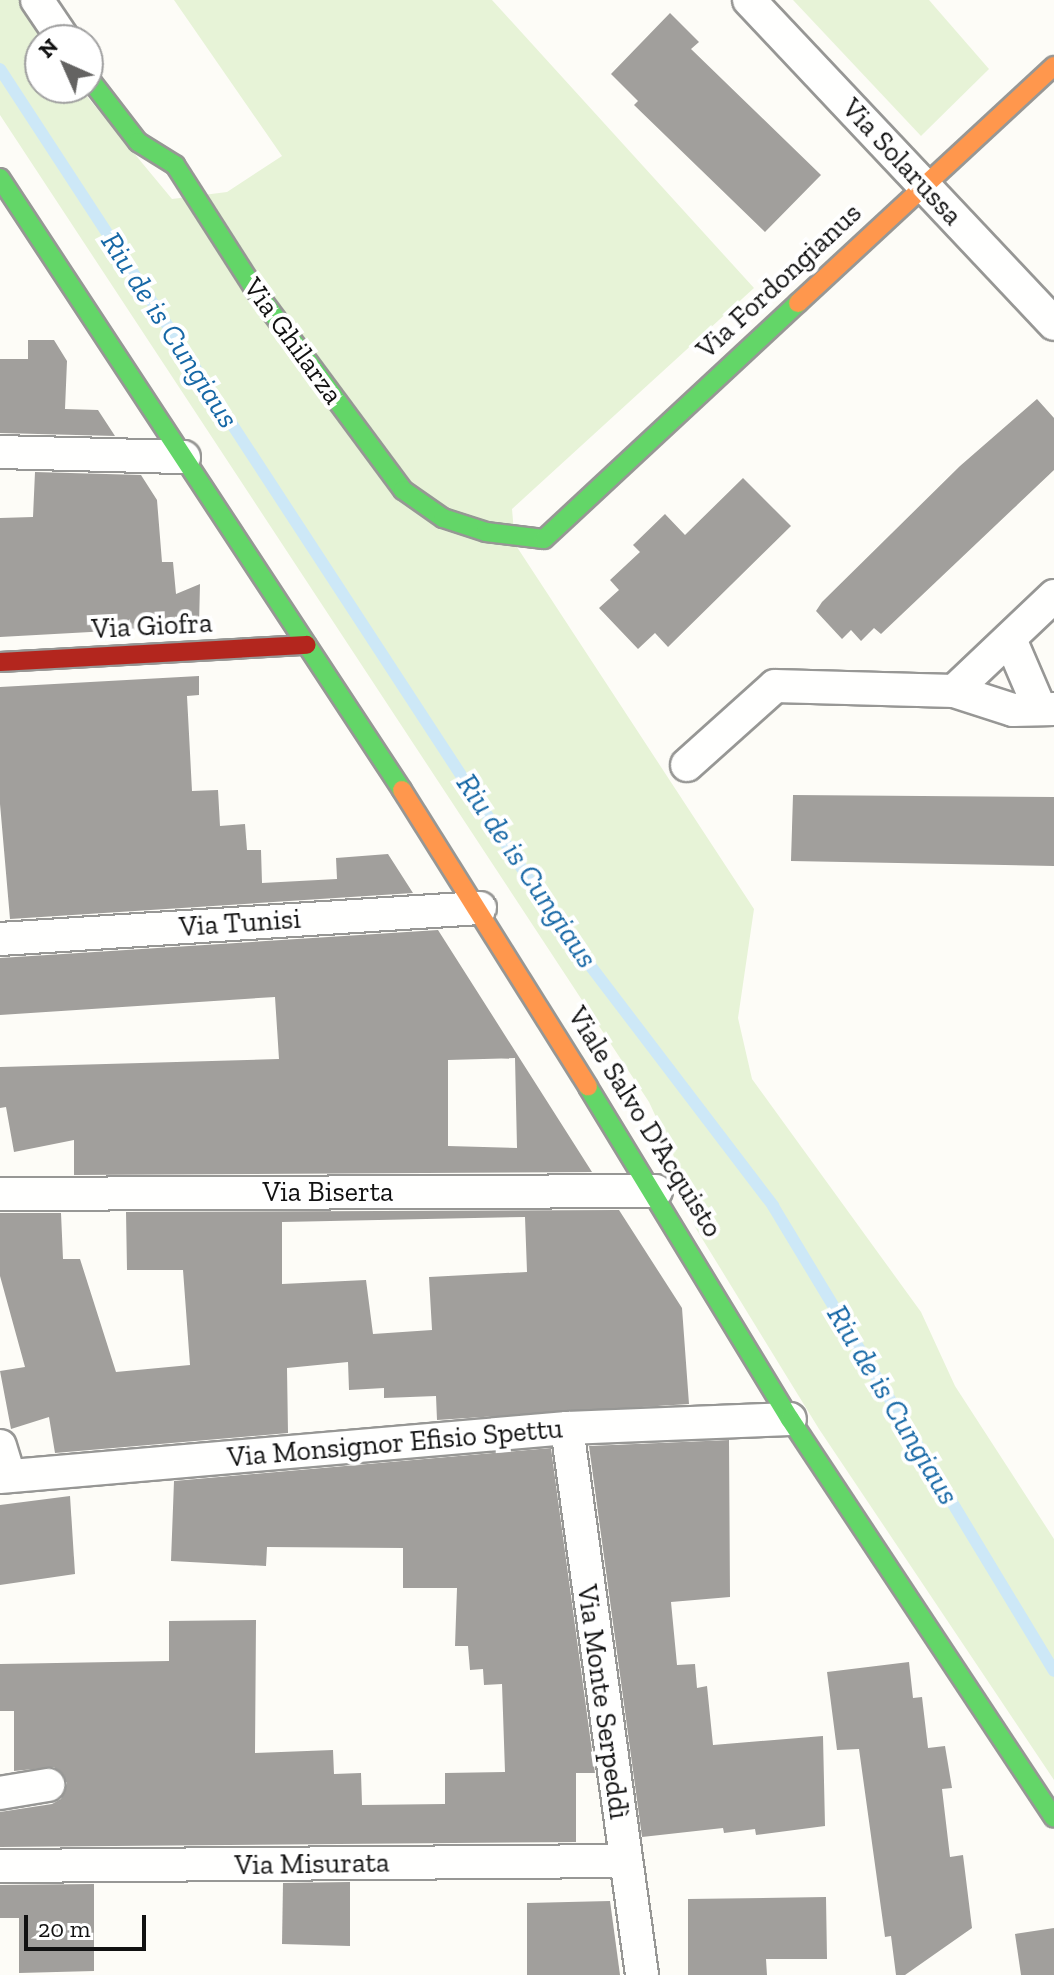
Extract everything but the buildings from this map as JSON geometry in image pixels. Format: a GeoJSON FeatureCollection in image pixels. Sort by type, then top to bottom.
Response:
{"type":"FeatureCollection","features":[{"type":"Feature","properties":{"kind":"street"},"geometry":{"type":"LineString","coordinates":[[37,0],[53,24]]}},
{"type":"Feature","properties":{"kind":"street","name":"Via Solarussa"},"geometry":{"type":"LineString","coordinates":[[749,0],[1054,324]]}},
{"type":"Feature","properties":{"kind":"street","name":"Via Fordongianus"},"geometry":{"type":"LineString","coordinates":[[544,539],[1054,66]]}},
{"type":"Feature","properties":{"kind":"street","name":"Via Ghilarza"},"geometry":{"type":"LineString","coordinates":[[104,98],[138,142],[175,165],[255,290],[403,490],[443,518],[486,532],[544,539]]}},
{"type":"Feature","properties":{"kind":"street","name":"Viale Salvo D'Acquisto"},"geometry":{"type":"LineString","coordinates":[[0,178],[480,908],[656,1191],[790,1419],[1054,1818]]}},
{"type":"Feature","properties":{"kind":"street"},"geometry":{"type":"LineString","coordinates":[[0,452],[184,457]]}},
{"type":"Feature","properties":{"kind":"street"},"geometry":{"type":"LineString","coordinates":[[954,691],[1054,596]]}},
{"type":"Feature","properties":{"kind":"street"},"geometry":{"type":"LineString","coordinates":[[687,765],[775,686],[954,691],[1013,710],[1047,709],[1010,639]]}},
{"type":"Feature","properties":{"kind":"street","name":"Via Giofra"},"geometry":{"type":"LineString","coordinates":[[0,662],[307,645]]}},
{"type":"Feature","properties":{"kind":"street","name":"Via Tunisi"},"geometry":{"type":"LineString","coordinates":[[0,939],[480,908]]}},
{"type":"Feature","properties":{"kind":"street","name":"Via Biserta"},"geometry":{"type":"LineString","coordinates":[[0,1194],[656,1191]]}},
{"type":"Feature","properties":{"kind":"street","name":"Via Monsignor Efisio Spettu"},"geometry":{"type":"LineString","coordinates":[[3,1466],[567,1428],[790,1419]]}},
{"type":"Feature","properties":{"kind":"street","name":"Via Monte Serpeddì"},"geometry":{"type":"LineString","coordinates":[[567,1428],[642,1975]]}},
{"type":"Feature","properties":{"kind":"street"},"geometry":{"type":"LineString","coordinates":[[0,1793],[48,1785]]}},
{"type":"Feature","properties":{"kind":"street","name":"Via Misurata"},"geometry":{"type":"LineString","coordinates":[[0,1866],[624,1861]]}},
{"type":"Feature","properties":{"kind":"green space"},"geometry":{"type":"Polygon","coordinates":[[[0,0],[21,0],[37,24],[24,24],[24,104],[93,104],[172,199],[227,192],[282,156],[174,0],[492,0],[754,288],[512,509],[515,544],[754,909],[738,1018],[752,1079],[921,1312],[955,1386],[1054,1539],[1054,1780],[819,1429],[695,1227],[673,1154],[649,1102],[0,115],[0,0]]]}},
{"type":"Feature","properties":{"kind":"green space"},"geometry":{"type":"Polygon","coordinates":[[[793,0],[929,0],[989,69],[921,136],[793,0]]]}},
{"type":"Feature","properties":{"kind":"waterway","name":"Riu de is Cungiaus"},"geometry":{"type":"LineString","coordinates":[[0,69],[557,922],[773,1206],[1054,1671]]}},
{"type":"Feature","properties":{"kind":"traffic: fast"},"geometry":{"type":"LineString","coordinates":[[104,98],[138,142],[175,165],[255,290],[403,490],[443,518],[486,532],[544,539],[798,303]]}},
{"type":"Feature","properties":{"kind":"traffic: fast"},"geometry":{"type":"LineString","coordinates":[[0,178],[402,790]]}},
{"type":"Feature","properties":{"kind":"traffic: fast"},"geometry":{"type":"LineString","coordinates":[[588,1087],[790,1419],[1054,1818]]}},
{"type":"Feature","properties":{"kind":"traffic: slow"},"geometry":{"type":"LineString","coordinates":[[798,303],[1054,66]]}},
{"type":"Feature","properties":{"kind":"traffic: slow"},"geometry":{"type":"LineString","coordinates":[[402,790],[588,1087]]}},
{"type":"Feature","properties":{"kind":"traffic: jam"},"geometry":{"type":"LineString","coordinates":[[0,662],[307,645]]}}]}
